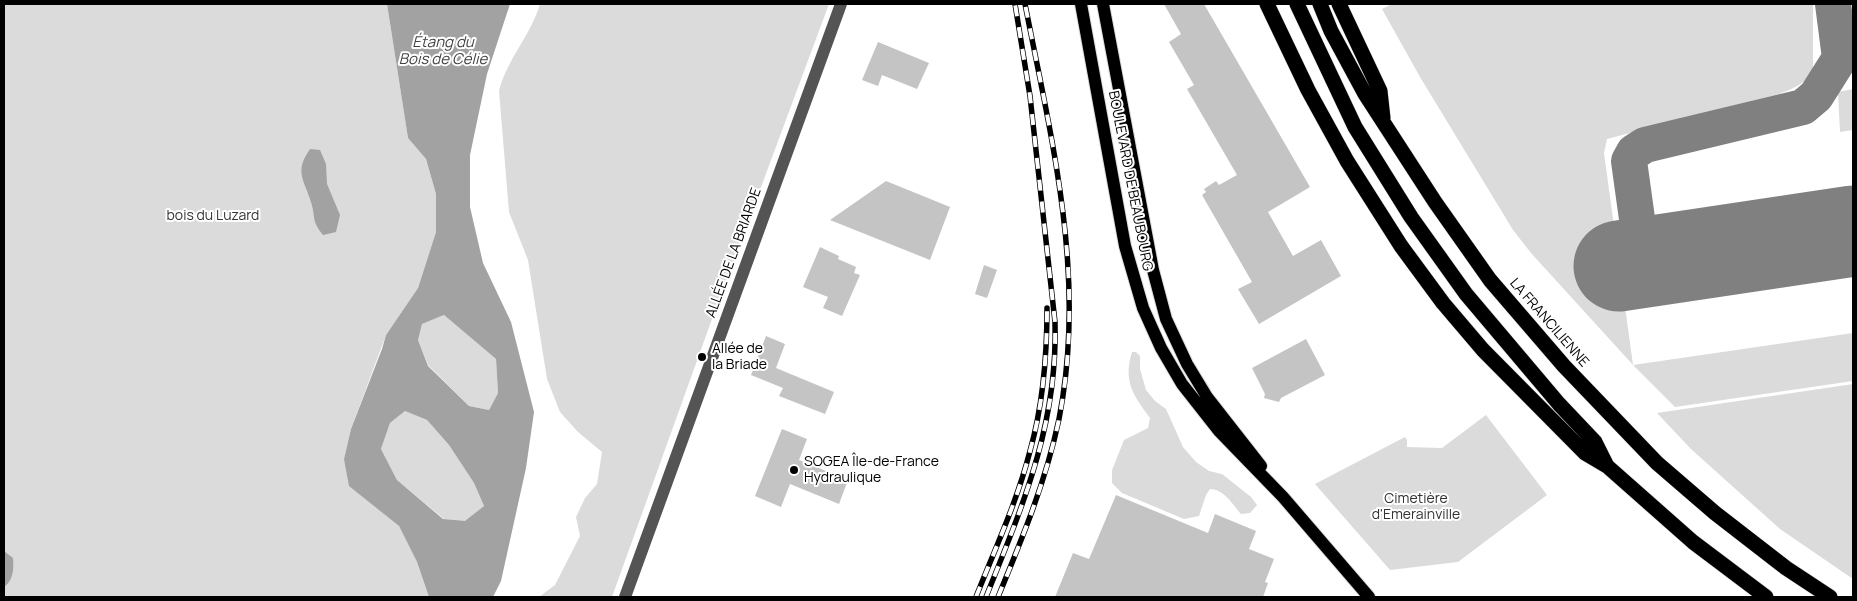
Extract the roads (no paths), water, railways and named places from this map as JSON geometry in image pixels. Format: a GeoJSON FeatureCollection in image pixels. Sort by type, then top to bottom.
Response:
{"type":"FeatureCollection","features":[{"type":"Feature","properties":{"kind":"highway"},"geometry":{"type":"LineString","coordinates":[[1268,4],[1291,56],[1347,161],[1401,246],[1443,303],[1483,350],[1585,453],[1607,466],[1693,542],[1766,597]]}},
{"type":"Feature","properties":{"kind":"highway"},"geometry":{"type":"LineString","coordinates":[[1297,4],[1355,127],[1411,217],[1466,294],[1502,339],[1595,442],[1607,466]]}},
{"type":"Feature","properties":{"kind":"highway","name":"LA FRANCILIENNE"},"geometry":{"type":"LineString","coordinates":[[1320,4],[1331,30],[1364,94],[1435,202],[1490,280],[1564,366],[1657,463],[1786,568],[1830,597]]}},
{"type":"Feature","properties":{"kind":"highway"},"geometry":{"type":"LineString","coordinates":[[1339,4],[1380,91],[1384,122]]}},
{"type":"Feature","properties":{"kind":"main road","name":"BOULEVARD DE BEAUBOURG"},"geometry":{"type":"LineString","coordinates":[[1081,4],[1125,246],[1143,308],[1168,360],[1182,384],[1228,442],[1283,497],[1369,597]]}},
{"type":"Feature","properties":{"kind":"main road","name":"BOULEVARD DE BEAUBOURG"},"geometry":{"type":"LineString","coordinates":[[1104,4],[1153,270],[1166,319],[1187,364],[1207,397],[1258,460],[1283,497]]}},
{"type":"Feature","properties":{"kind":"street","name":"ALLÉE DE LA BRIARDE"},"geometry":{"type":"LineString","coordinates":[[625,597],[841,4]]}},
{"type":"Feature","properties":{"kind":"water","name":"Étang du Bois de Célie"},"geometry":{"type":"Polygon","coordinates":[[[387,4],[510,4],[487,74],[470,155],[470,207],[483,263],[511,322],[534,412],[526,468],[501,581],[493,597],[429,597],[417,562],[399,526],[349,486],[344,459],[351,429],[386,335],[418,288],[436,232],[436,194],[426,159],[408,138],[387,4]],[[444,315],[422,324],[418,340],[428,366],[469,406],[489,410],[498,393],[496,359],[444,315]],[[405,411],[390,423],[381,449],[397,480],[443,519],[465,521],[484,506],[474,483],[449,445],[427,420],[405,411]]]}},
{"type":"Feature","properties":{"kind":"water"},"geometry":{"type":"Polygon","coordinates":[[[310,149],[320,150],[326,164],[327,184],[340,215],[336,232],[323,235],[315,222],[301,170],[310,149]]]}},
{"type":"Feature","properties":{"kind":"water"},"geometry":{"type":"Polygon","coordinates":[[[4,551],[13,558],[13,566],[11,578],[4,587],[4,551]]]}},
{"type":"Feature","properties":{"kind":"railway"},"geometry":{"type":"LineString","coordinates":[[986,597],[1013,530],[1036,463],[1051,395],[1054,359],[1055,322],[1030,96],[1015,4]]}},
{"type":"Feature","properties":{"kind":"railway"},"geometry":{"type":"LineString","coordinates":[[998,597],[1033,509],[1054,442],[1067,366],[1068,262],[1063,210],[1046,107],[1025,4]]}},
{"type":"Feature","properties":{"kind":"railway"},"geometry":{"type":"LineString","coordinates":[[976,597],[1012,507],[1025,470],[1034,434],[1043,380],[1047,308]]}},
{"type":"Feature","properties":{"kind":"place","name":"Allée de la Briade"},"geometry":{"type":"Point","coordinates":[702,357]}},
{"type":"Feature","properties":{"kind":"place","name":"SOGEA Île-de-France Hydraulique"},"geometry":{"type":"Point","coordinates":[794,470]}},
{"type":"Feature","properties":{"kind":"park label","name":"bois du Luzard"},"geometry":{"type":"Point","coordinates":[213,216]}},
{"type":"Feature","properties":{"kind":"park label","name":"Cimetière d'Emerainville"},"geometry":{"type":"Point","coordinates":[1416,508]}}]}
